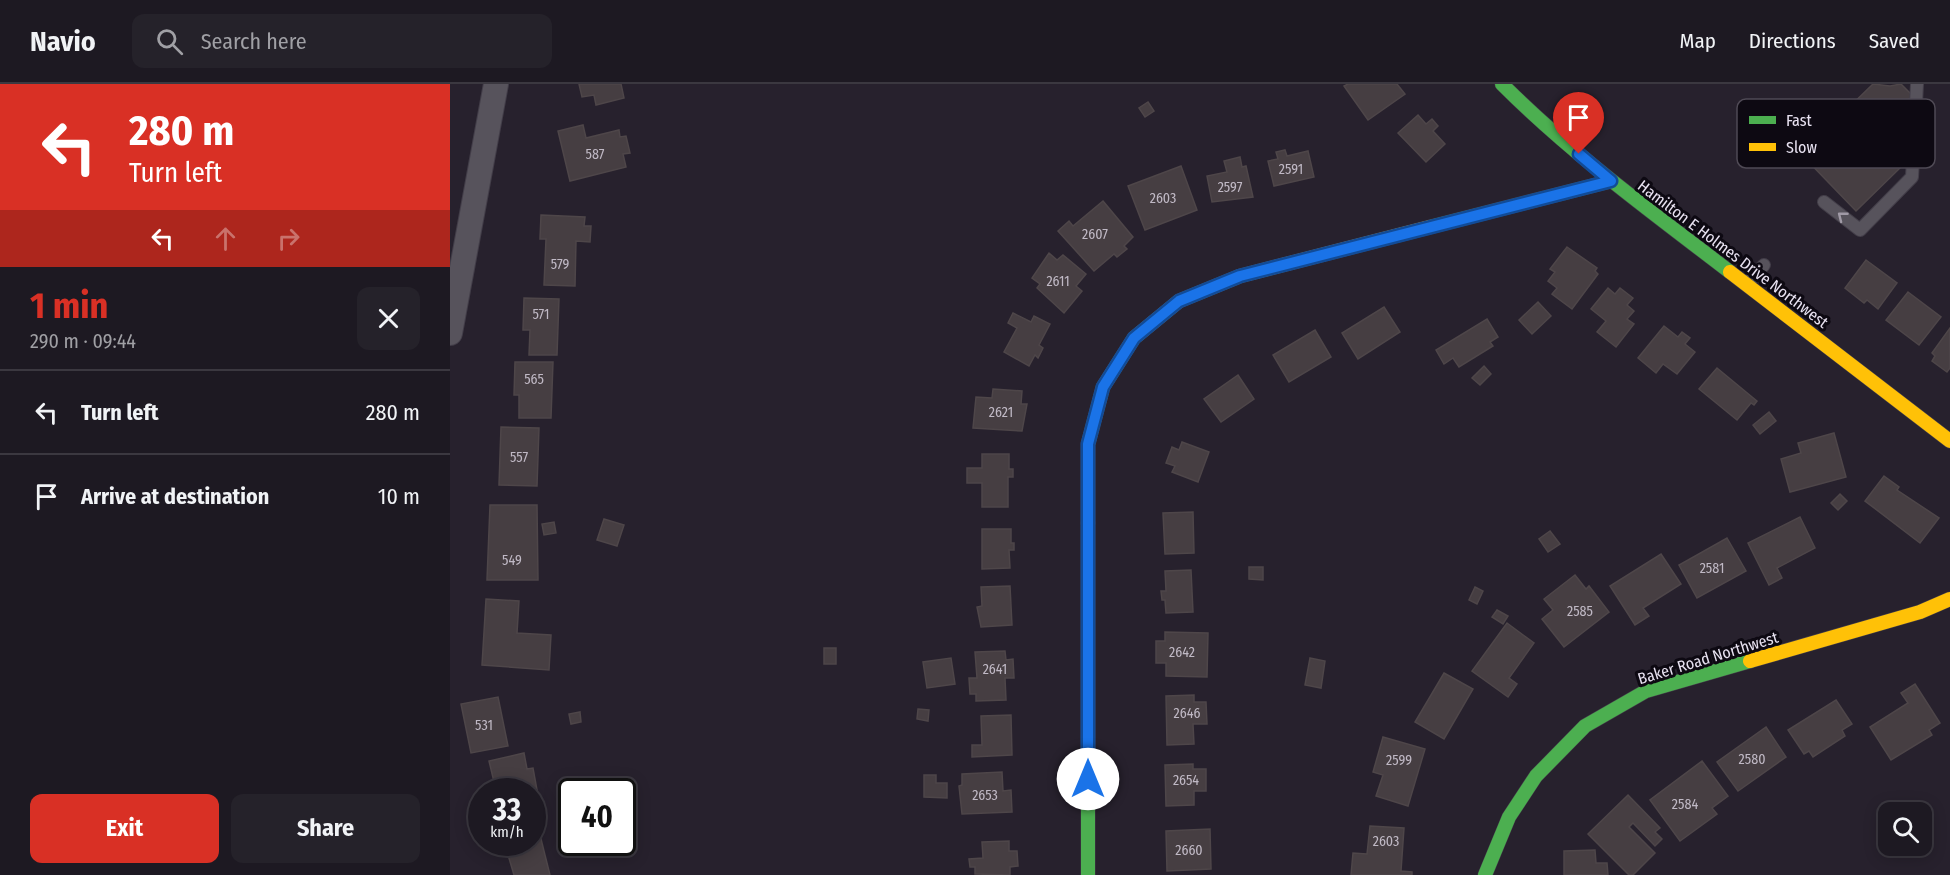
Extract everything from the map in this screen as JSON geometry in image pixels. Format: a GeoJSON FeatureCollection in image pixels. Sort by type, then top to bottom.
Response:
{"type":"FeatureCollection","features":[{"type":"Feature","properties":{"kind":"street"},"geometry":{"type":"LineString","coordinates":[[450,333],[496,84]]}},
{"type":"Feature","properties":{"kind":"street","name":"Hamilton E Holmes Drive Northwest"},"geometry":{"type":"LineString","coordinates":[[1502,84],[1532,114],[1611,181],[1745,285],[1794,316],[1950,441]]}},
{"type":"Feature","properties":{"kind":"street"},"geometry":{"type":"LineString","coordinates":[[1088,875],[1088,444],[1103,387],[1134,338],[1179,301],[1240,276],[1611,181]]}},
{"type":"Feature","properties":{"kind":"street","name":"Baker Road Northwest"},"geometry":{"type":"LineString","coordinates":[[1485,875],[1509,817],[1536,776],[1585,726],[1646,691],[1920,612],[1950,599]]}},
{"type":"Feature","properties":{"kind":"lane"},"geometry":{"type":"LineString","coordinates":[[1916,99],[1917,84]]}},
{"type":"Feature","properties":{"kind":"lane"},"geometry":{"type":"LineString","coordinates":[[1824,202],[1860,230],[1912,177],[1912,168]]}},
{"type":"Feature","properties":{"kind":"lane"},"geometry":{"type":"LineString","coordinates":[[1745,285],[1764,265]]}},
{"type":"Feature","properties":{"kind":"building"},"geometry":{"type":"Polygon","coordinates":[[[579,84],[621,84],[624,98],[596,105],[594,95],[582,97],[579,84]]]}},
{"type":"Feature","properties":{"kind":"building"},"geometry":{"type":"Polygon","coordinates":[[[1348,84],[1397,84],[1405,94],[1368,120],[1344,86],[1348,84]]]}},
{"type":"Feature","properties":{"kind":"building"},"geometry":{"type":"Polygon","coordinates":[[[1873,84],[1890,86],[1901,84],[1912,95],[1909,99],[1858,99],[1873,84]]]}},
{"type":"Feature","properties":{"kind":"building"},"geometry":{"type":"Polygon","coordinates":[[[1148,102],[1154,111],[1145,117],[1139,108],[1148,102]]]}},
{"type":"Feature","properties":{"kind":"building"},"geometry":{"type":"Polygon","coordinates":[[[1418,115],[1426,124],[1432,119],[1438,126],[1433,131],[1445,144],[1426,162],[1398,133],[1418,115]]]}},
{"type":"Feature","properties":{"kind":"building"},"geometry":{"type":"Polygon","coordinates":[[[583,125],[586,138],[619,130],[620,137],[626,136],[630,153],[623,154],[626,167],[570,181],[558,131],[583,125]]]}},
{"type":"Feature","properties":{"kind":"building"},"geometry":{"type":"Polygon","coordinates":[[[1285,150],[1287,156],[1308,151],[1314,177],[1274,186],[1268,161],[1278,159],[1276,152],[1285,150]]]}},
{"type":"Feature","properties":{"kind":"building"},"geometry":{"type":"Polygon","coordinates":[[[1240,157],[1242,167],[1246,166],[1253,197],[1212,202],[1207,176],[1227,172],[1224,161],[1240,157]]]}},
{"type":"Feature","properties":{"kind":"building"},"geometry":{"type":"Polygon","coordinates":[[[1181,166],[1197,210],[1145,230],[1128,186],[1181,166]]]}},
{"type":"Feature","properties":{"kind":"building"},"geometry":{"type":"Polygon","coordinates":[[[1815,168],[1900,168],[1856,211],[1815,168]]]}},
{"type":"Feature","properties":{"kind":"building"},"geometry":{"type":"Polygon","coordinates":[[[1103,201],[1133,237],[1124,246],[1127,249],[1117,257],[1114,254],[1094,271],[1058,231],[1069,221],[1073,226],[1103,201]]]}},
{"type":"Feature","properties":{"kind":"building"},"geometry":{"type":"Polygon","coordinates":[[[541,215],[585,217],[584,226],[591,226],[590,242],[576,241],[575,286],[544,285],[546,239],[540,239],[541,215]]]}},
{"type":"Feature","properties":{"kind":"building"},"geometry":{"type":"Polygon","coordinates":[[[1567,247],[1597,268],[1595,271],[1598,274],[1572,309],[1552,294],[1557,288],[1548,281],[1555,272],[1550,269],[1567,247]]]}},
{"type":"Feature","properties":{"kind":"building"},"geometry":{"type":"Polygon","coordinates":[[[1049,253],[1057,260],[1063,255],[1086,274],[1076,286],[1082,291],[1064,313],[1037,288],[1040,284],[1032,278],[1049,253]]]}},
{"type":"Feature","properties":{"kind":"building"},"geometry":{"type":"Polygon","coordinates":[[[1866,260],[1897,283],[1878,309],[1867,300],[1864,303],[1845,288],[1866,260]]]}},
{"type":"Feature","properties":{"kind":"building"},"geometry":{"type":"Polygon","coordinates":[[[1608,288],[1615,294],[1620,288],[1633,298],[1627,305],[1634,311],[1627,319],[1634,324],[1616,347],[1597,332],[1606,321],[1591,309],[1608,288]]]}},
{"type":"Feature","properties":{"kind":"building"},"geometry":{"type":"Polygon","coordinates":[[[1908,292],[1941,317],[1919,345],[1886,320],[1908,292]]]}},
{"type":"Feature","properties":{"kind":"building"},"geometry":{"type":"Polygon","coordinates":[[[524,298],[559,299],[557,355],[529,355],[530,330],[523,330],[524,298]]]}},
{"type":"Feature","properties":{"kind":"building"},"geometry":{"type":"Polygon","coordinates":[[[1538,302],[1551,316],[1532,334],[1519,320],[1538,302]]]}},
{"type":"Feature","properties":{"kind":"building"},"geometry":{"type":"Polygon","coordinates":[[[1384,307],[1400,332],[1358,359],[1342,333],[1384,307]]]}},
{"type":"Feature","properties":{"kind":"building"},"geometry":{"type":"Polygon","coordinates":[[[1013,313],[1031,322],[1034,316],[1050,324],[1039,345],[1043,348],[1038,358],[1035,355],[1029,366],[1004,352],[1017,328],[1008,323],[1013,313]]]}},
{"type":"Feature","properties":{"kind":"building"},"geometry":{"type":"Polygon","coordinates":[[[1487,319],[1498,337],[1490,342],[1493,346],[1459,367],[1453,358],[1444,364],[1436,350],[1487,319]]]}},
{"type":"Feature","properties":{"kind":"building"},"geometry":{"type":"Polygon","coordinates":[[[1664,326],[1678,337],[1682,332],[1690,338],[1685,344],[1695,352],[1677,374],[1663,364],[1656,373],[1638,358],[1664,326]]]}},
{"type":"Feature","properties":{"kind":"building"},"geometry":{"type":"Polygon","coordinates":[[[1950,328],[1950,368],[1947,372],[1932,361],[1935,356],[1932,353],[1950,328]]]}},
{"type":"Feature","properties":{"kind":"building"},"geometry":{"type":"Polygon","coordinates":[[[1315,330],[1331,357],[1289,382],[1273,355],[1315,330]]]}},
{"type":"Feature","properties":{"kind":"building"},"geometry":{"type":"Polygon","coordinates":[[[515,362],[553,362],[551,418],[519,418],[519,395],[514,395],[515,362]]]}},
{"type":"Feature","properties":{"kind":"building"},"geometry":{"type":"Polygon","coordinates":[[[1484,366],[1491,374],[1480,385],[1472,378],[1484,366]]]}},
{"type":"Feature","properties":{"kind":"building"},"geometry":{"type":"Polygon","coordinates":[[[1717,368],[1757,401],[1754,405],[1751,403],[1737,420],[1699,389],[1717,368]]]}},
{"type":"Feature","properties":{"kind":"building"},"geometry":{"type":"Polygon","coordinates":[[[1238,375],[1254,399],[1221,422],[1204,399],[1238,375]]]}},
{"type":"Feature","properties":{"kind":"building"},"geometry":{"type":"Polygon","coordinates":[[[993,389],[1022,391],[1021,404],[1027,404],[1022,431],[973,428],[976,397],[992,398],[993,389]]]}},
{"type":"Feature","properties":{"kind":"building"},"geometry":{"type":"Polygon","coordinates":[[[1769,412],[1776,421],[1760,434],[1753,425],[1769,412]]]}},
{"type":"Feature","properties":{"kind":"building"},"geometry":{"type":"Polygon","coordinates":[[[501,427],[539,428],[537,486],[499,485],[501,427]]]}},
{"type":"Feature","properties":{"kind":"building"},"geometry":{"type":"Polygon","coordinates":[[[1834,433],[1846,477],[1790,492],[1781,459],[1801,453],[1798,443],[1834,433]]]}},
{"type":"Feature","properties":{"kind":"building"},"geometry":{"type":"Polygon","coordinates":[[[1182,442],[1209,452],[1198,482],[1172,472],[1175,466],[1166,463],[1172,447],[1179,450],[1182,442]]]}},
{"type":"Feature","properties":{"kind":"building"},"geometry":{"type":"Polygon","coordinates":[[[982,454],[1009,454],[1009,469],[1013,469],[1013,477],[1008,477],[1008,507],[982,507],[982,483],[967,483],[967,468],[982,468],[982,454]]]}},
{"type":"Feature","properties":{"kind":"building"},"geometry":{"type":"Polygon","coordinates":[[[1884,476],[1899,487],[1897,490],[1939,518],[1920,543],[1865,501],[1884,476]]]}},
{"type":"Feature","properties":{"kind":"building"},"geometry":{"type":"Polygon","coordinates":[[[1840,494],[1847,501],[1838,510],[1831,503],[1840,494]]]}},
{"type":"Feature","properties":{"kind":"building"},"geometry":{"type":"Polygon","coordinates":[[[490,505],[537,505],[538,580],[487,580],[490,505]]]}},
{"type":"Feature","properties":{"kind":"building"},"geometry":{"type":"Polygon","coordinates":[[[1193,512],[1194,553],[1165,554],[1163,513],[1193,512]]]}},
{"type":"Feature","properties":{"kind":"building"},"geometry":{"type":"Polygon","coordinates":[[[1800,517],[1815,548],[1777,568],[1782,578],[1769,585],[1748,543],[1800,517]]]}},
{"type":"Feature","properties":{"kind":"building"},"geometry":{"type":"Polygon","coordinates":[[[604,519],[624,525],[617,546],[597,540],[604,519]]]}},
{"type":"Feature","properties":{"kind":"building"},"geometry":{"type":"Polygon","coordinates":[[[554,522],[556,533],[544,535],[542,524],[554,522]]]}},
{"type":"Feature","properties":{"kind":"building"},"geometry":{"type":"Polygon","coordinates":[[[982,529],[1011,529],[1011,543],[1014,543],[1014,550],[1009,550],[1010,568],[982,569],[982,529]]]}},
{"type":"Feature","properties":{"kind":"building"},"geometry":{"type":"Polygon","coordinates":[[[1550,531],[1560,544],[1548,552],[1539,539],[1550,531]]]}},
{"type":"Feature","properties":{"kind":"building"},"geometry":{"type":"Polygon","coordinates":[[[1727,538],[1746,571],[1697,598],[1679,565],[1727,538]]]}},
{"type":"Feature","properties":{"kind":"building"},"geometry":{"type":"Polygon","coordinates":[[[1661,554],[1681,584],[1643,608],[1649,616],[1635,625],[1610,586],[1661,554]]]}},
{"type":"Feature","properties":{"kind":"building"},"geometry":{"type":"Polygon","coordinates":[[[1249,567],[1263,567],[1263,580],[1249,579],[1249,567]]]}},
{"type":"Feature","properties":{"kind":"building"},"geometry":{"type":"Polygon","coordinates":[[[1191,570],[1193,612],[1166,613],[1165,600],[1162,600],[1161,591],[1166,591],[1165,571],[1191,570]]]}},
{"type":"Feature","properties":{"kind":"building"},"geometry":{"type":"Polygon","coordinates":[[[1575,575],[1586,589],[1589,586],[1609,612],[1564,647],[1542,619],[1553,610],[1544,599],[1575,575]]]}},
{"type":"Feature","properties":{"kind":"building"},"geometry":{"type":"Polygon","coordinates":[[[1010,586],[1012,625],[981,627],[977,607],[982,606],[981,587],[1010,586]]]}},
{"type":"Feature","properties":{"kind":"building"},"geometry":{"type":"Polygon","coordinates":[[[1475,587],[1483,591],[1477,604],[1469,600],[1475,587]]]}},
{"type":"Feature","properties":{"kind":"building"},"geometry":{"type":"Polygon","coordinates":[[[486,599],[519,601],[517,633],[551,635],[549,670],[482,665],[486,599]]]}},
{"type":"Feature","properties":{"kind":"building"},"geometry":{"type":"Polygon","coordinates":[[[1497,610],[1508,616],[1503,624],[1492,617],[1497,610]]]}},
{"type":"Feature","properties":{"kind":"building"},"geometry":{"type":"Polygon","coordinates":[[[1507,623],[1534,643],[1509,678],[1517,684],[1508,697],[1472,671],[1507,623]]]}},
{"type":"Feature","properties":{"kind":"building"},"geometry":{"type":"Polygon","coordinates":[[[1165,632],[1208,633],[1207,677],[1166,676],[1166,663],[1156,663],[1156,641],[1165,641],[1165,632]]]}},
{"type":"Feature","properties":{"kind":"building"},"geometry":{"type":"Polygon","coordinates":[[[824,648],[836,648],[836,664],[824,664],[824,648]]]}},
{"type":"Feature","properties":{"kind":"building"},"geometry":{"type":"Polygon","coordinates":[[[1005,651],[1006,660],[1013,659],[1014,678],[1005,678],[1006,700],[976,701],[976,694],[970,694],[969,678],[977,678],[975,652],[1005,651]]]}},
{"type":"Feature","properties":{"kind":"building"},"geometry":{"type":"Polygon","coordinates":[[[951,658],[955,684],[927,688],[923,662],[951,658]]]}},
{"type":"Feature","properties":{"kind":"building"},"geometry":{"type":"Polygon","coordinates":[[[1310,658],[1325,661],[1321,688],[1305,685],[1310,658]]]}},
{"type":"Feature","properties":{"kind":"building"},"geometry":{"type":"Polygon","coordinates":[[[1444,673],[1473,689],[1444,739],[1415,722],[1444,673]]]}},
{"type":"Feature","properties":{"kind":"building"},"geometry":{"type":"Polygon","coordinates":[[[1915,684],[1940,723],[1929,730],[1932,735],[1891,760],[1870,727],[1908,703],[1901,693],[1915,684]]]}},
{"type":"Feature","properties":{"kind":"building"},"geometry":{"type":"Polygon","coordinates":[[[1194,695],[1194,702],[1206,702],[1207,724],[1193,724],[1194,744],[1167,745],[1166,696],[1194,695]]]}},
{"type":"Feature","properties":{"kind":"building"},"geometry":{"type":"Polygon","coordinates":[[[498,697],[508,746],[471,753],[461,704],[498,697]]]}},
{"type":"Feature","properties":{"kind":"building"},"geometry":{"type":"Polygon","coordinates":[[[1836,700],[1852,724],[1842,730],[1845,736],[1813,757],[1809,751],[1804,754],[1788,730],[1836,700]]]}},
{"type":"Feature","properties":{"kind":"building"},"geometry":{"type":"Polygon","coordinates":[[[918,709],[929,710],[928,721],[917,719],[918,709]]]}},
{"type":"Feature","properties":{"kind":"building"},"geometry":{"type":"Polygon","coordinates":[[[580,712],[581,722],[571,724],[569,714],[580,712]]]}},
{"type":"Feature","properties":{"kind":"building"},"geometry":{"type":"Polygon","coordinates":[[[1011,715],[1012,755],[972,757],[972,745],[982,745],[981,716],[1011,715]]]}},
{"type":"Feature","properties":{"kind":"building"},"geometry":{"type":"Polygon","coordinates":[[[1766,727],[1786,757],[1738,791],[1717,762],[1766,727]]]}},
{"type":"Feature","properties":{"kind":"building"},"geometry":{"type":"Polygon","coordinates":[[[1383,737],[1425,749],[1408,806],[1376,796],[1383,775],[1373,772],[1383,737]]]}},
{"type":"Feature","properties":{"kind":"building"},"geometry":{"type":"Polygon","coordinates":[[[524,753],[527,769],[533,768],[535,778],[493,778],[489,761],[524,753]]]}},
{"type":"Feature","properties":{"kind":"building"},"geometry":{"type":"Polygon","coordinates":[[[1702,761],[1728,796],[1712,808],[1717,814],[1680,841],[1650,800],[1702,761]]]}},
{"type":"Feature","properties":{"kind":"building"},"geometry":{"type":"Polygon","coordinates":[[[1193,764],[1193,769],[1206,769],[1206,791],[1194,791],[1194,805],[1166,806],[1165,765],[1193,764]]]}},
{"type":"Feature","properties":{"kind":"building"},"geometry":{"type":"Polygon","coordinates":[[[1002,772],[1003,791],[1011,790],[1012,812],[962,814],[959,786],[962,785],[962,774],[1002,772]]]}},
{"type":"Feature","properties":{"kind":"building"},"geometry":{"type":"Polygon","coordinates":[[[924,775],[936,775],[936,783],[947,783],[947,798],[924,797],[924,775]]]}},
{"type":"Feature","properties":{"kind":"building"},"geometry":{"type":"Polygon","coordinates":[[[1628,795],[1660,828],[1655,832],[1662,839],[1655,846],[1633,823],[1629,827],[1655,853],[1633,875],[1629,875],[1588,834],[1628,795]]]}},
{"type":"Feature","properties":{"kind":"building"},"geometry":{"type":"Polygon","coordinates":[[[1370,826],[1404,828],[1401,871],[1412,872],[1412,875],[1351,875],[1353,853],[1367,854],[1370,826]]]}},
{"type":"Feature","properties":{"kind":"building"},"geometry":{"type":"Polygon","coordinates":[[[1210,829],[1211,869],[1167,871],[1166,831],[1210,829]]]}},
{"type":"Feature","properties":{"kind":"building"},"geometry":{"type":"Polygon","coordinates":[[[1009,841],[1009,851],[1017,851],[1018,866],[1010,867],[1010,875],[975,874],[975,867],[970,867],[969,859],[983,858],[982,842],[1009,841]]]}},
{"type":"Feature","properties":{"kind":"building"},"geometry":{"type":"Polygon","coordinates":[[[1595,850],[1596,863],[1607,863],[1608,875],[1564,875],[1564,851],[1595,850]]]}},
{"type":"Feature","properties":{"kind":"building"},"geometry":{"type":"Polygon","coordinates":[[[508,856],[545,856],[550,875],[514,875],[508,856]]]}},
{"type":"Feature","properties":{"kind":"traffic: fast"},"geometry":{"type":"LineString","coordinates":[[1502,84],[1584,158],[1730,272]]}},
{"type":"Feature","properties":{"kind":"traffic: fast"},"geometry":{"type":"LineString","coordinates":[[1430,227],[1611,181]]}},
{"type":"Feature","properties":{"kind":"traffic: fast"},"geometry":{"type":"LineString","coordinates":[[1088,523],[1088,875]]}},
{"type":"Feature","properties":{"kind":"traffic: fast"},"geometry":{"type":"LineString","coordinates":[[1485,875],[1509,817],[1536,776],[1585,726],[1646,691],[1750,661]]}},
{"type":"Feature","properties":{"kind":"traffic: slow"},"geometry":{"type":"LineString","coordinates":[[1088,523],[1088,444],[1103,387],[1134,338],[1179,301],[1240,276],[1430,227]]}},
{"type":"Feature","properties":{"kind":"traffic: slow"},"geometry":{"type":"LineString","coordinates":[[1730,272],[1950,441]]}},
{"type":"Feature","properties":{"kind":"traffic: slow"},"geometry":{"type":"LineString","coordinates":[[1750,661],[1920,612],[1950,599]]}},
{"type":"Feature","properties":{"kind":"route"},"geometry":{"type":"LineString","coordinates":[[1088,779],[1088,444],[1103,387],[1134,338],[1179,301],[1240,276],[1611,181],[1579,154]]}}]}
